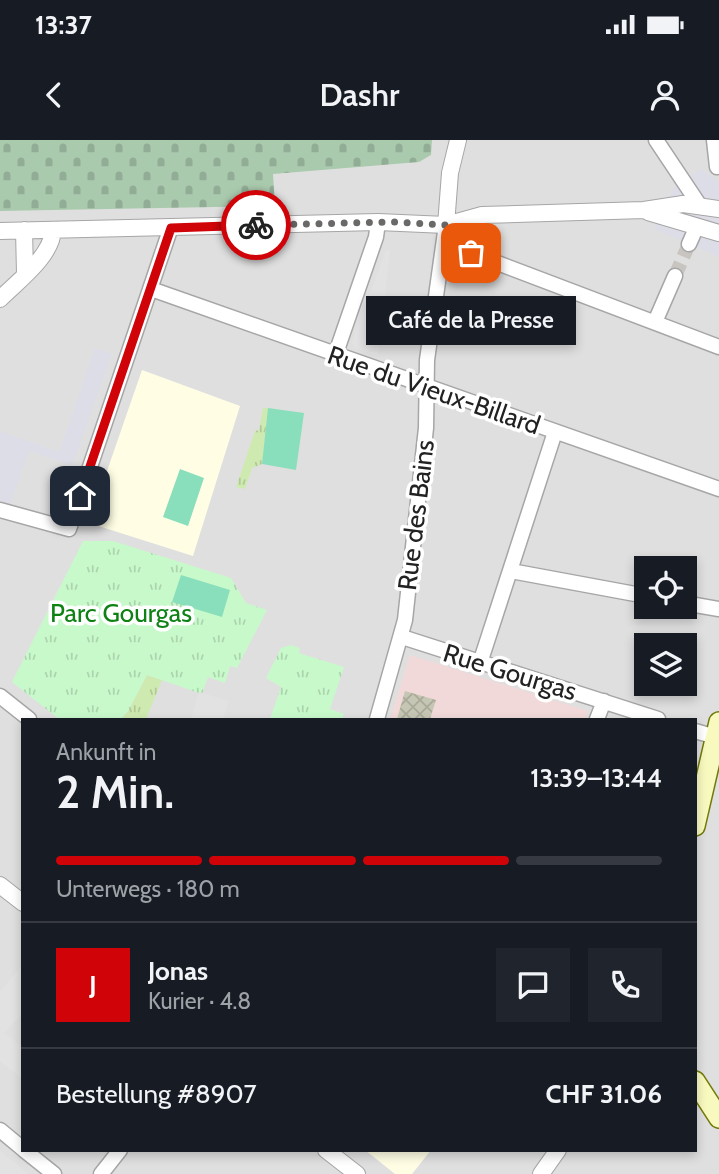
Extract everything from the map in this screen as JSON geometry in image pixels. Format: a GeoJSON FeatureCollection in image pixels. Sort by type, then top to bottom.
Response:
{"type":"FeatureCollection","features":[{"type":"Feature","properties":{"kind":"main road"},"geometry":{"type":"LineString","coordinates":[[697,817],[717,730]]}},
{"type":"Feature","properties":{"kind":"main road"},"geometry":{"type":"LineString","coordinates":[[697,1084],[719,1118]]}},
{"type":"Feature","properties":{"kind":"street"},"geometry":{"type":"LineString","coordinates":[[458,140],[450,173],[446,225],[471,253],[719,347]]}},
{"type":"Feature","properties":{"kind":"street"},"geometry":{"type":"LineString","coordinates":[[656,140],[700,206]]}},
{"type":"Feature","properties":{"kind":"street"},"geometry":{"type":"LineString","coordinates":[[714,140],[717,167]]}},
{"type":"Feature","properties":{"kind":"street"},"geometry":{"type":"LineString","coordinates":[[0,231],[378,222],[446,225],[482,215],[644,210],[672,205],[719,209]]}},
{"type":"Feature","properties":{"kind":"street"},"geometry":{"type":"LineString","coordinates":[[644,210],[719,233]]}},
{"type":"Feature","properties":{"kind":"street"},"geometry":{"type":"LineString","coordinates":[[335,356],[376,237],[378,222]]}},
{"type":"Feature","properties":{"kind":"street","name":"Rue des Bains"},"geometry":{"type":"LineString","coordinates":[[377,718],[402,637],[426,428],[426,388],[438,274],[446,225]]}},
{"type":"Feature","properties":{"kind":"street"},"geometry":{"type":"LineString","coordinates":[[689,244],[697,226]]}},
{"type":"Feature","properties":{"kind":"street"},"geometry":{"type":"LineString","coordinates":[[0,510],[69,529],[171,228]]}},
{"type":"Feature","properties":{"kind":"street"},"geometry":{"type":"LineString","coordinates":[[0,299],[44,254],[53,237],[53,229]]}},
{"type":"Feature","properties":{"kind":"street"},"geometry":{"type":"LineString","coordinates":[[24,230],[24,273]]}},
{"type":"Feature","properties":{"kind":"street"},"geometry":{"type":"LineString","coordinates":[[655,322],[675,276]]}},
{"type":"Feature","properties":{"kind":"street","name":"Rue du Vieux-Billard"},"geometry":{"type":"LineString","coordinates":[[150,289],[719,489]]}},
{"type":"Feature","properties":{"kind":"street"},"geometry":{"type":"LineString","coordinates":[[480,663],[555,432]]}},
{"type":"Feature","properties":{"kind":"street"},"geometry":{"type":"LineString","coordinates":[[510,571],[634,594]]}},
{"type":"Feature","properties":{"kind":"street"},"geometry":{"type":"LineString","coordinates":[[697,605],[719,609]]}},
{"type":"Feature","properties":{"kind":"street","name":"Rue Gourgas"},"geometry":{"type":"LineString","coordinates":[[402,637],[655,718]]}},
{"type":"Feature","properties":{"kind":"street"},"geometry":{"type":"LineString","coordinates":[[0,696],[28,718]]}},
{"type":"Feature","properties":{"kind":"street"},"geometry":{"type":"LineString","coordinates":[[597,718],[604,701]]}},
{"type":"Feature","properties":{"kind":"street"},"geometry":{"type":"LineString","coordinates":[[697,731],[717,730]]}},
{"type":"Feature","properties":{"kind":"street"},"geometry":{"type":"LineString","coordinates":[[0,885],[21,901]]}},
{"type":"Feature","properties":{"kind":"street"},"geometry":{"type":"LineString","coordinates":[[0,1130],[21,1147]]}},
{"type":"Feature","properties":{"kind":"street"},"geometry":{"type":"LineString","coordinates":[[27,1152],[54,1174]]}},
{"type":"Feature","properties":{"kind":"street"},"geometry":{"type":"LineString","coordinates":[[101,1174],[118,1152]]}},
{"type":"Feature","properties":{"kind":"street"},"geometry":{"type":"LineString","coordinates":[[328,1152],[356,1174]]}},
{"type":"Feature","properties":{"kind":"street"},"geometry":{"type":"LineString","coordinates":[[541,1174],[557,1152]]}},
{"type":"Feature","properties":{"kind":"shaded area"},"geometry":{"type":"Polygon","coordinates":[[[0,140],[719,140],[719,1174],[0,1174],[0,140]]]}},
{"type":"Feature","properties":{"kind":"shaded area"},"geometry":{"type":"Polygon","coordinates":[[[701,169],[719,182],[719,257],[654,229],[676,184],[701,169]]]}},
{"type":"Feature","properties":{"kind":"shaded area"},"geometry":{"type":"Polygon","coordinates":[[[386,250],[390,251],[378,356],[355,348],[352,342],[386,250]]]}},
{"type":"Feature","properties":{"kind":"shaded area"},"geometry":{"type":"Polygon","coordinates":[[[95,348],[112,354],[72,466],[29,451],[10,504],[0,501],[0,431],[59,452],[95,348]]]}},
{"type":"Feature","properties":{"kind":"shaded area"},"geometry":{"type":"Polygon","coordinates":[[[142,370],[240,406],[193,556],[89,523],[142,370]]]}},
{"type":"Feature","properties":{"kind":"shaded area"},"geometry":{"type":"Polygon","coordinates":[[[410,655],[588,711],[586,718],[390,718],[410,655]]]}},
{"type":"Feature","properties":{"kind":"shaded area"},"geometry":{"type":"Polygon","coordinates":[[[405,691],[436,700],[430,718],[397,718],[405,691]]]}},
{"type":"Feature","properties":{"kind":"shaded area"},"geometry":{"type":"Polygon","coordinates":[[[199,692],[229,701],[223,718],[191,718],[199,692]]]}},
{"type":"Feature","properties":{"kind":"shaded area"},"geometry":{"type":"Polygon","coordinates":[[[21,966],[21,1015],[4,1033],[21,1046],[21,1077],[0,1061],[0,992],[21,966]]]}},
{"type":"Feature","properties":{"kind":"shaded area"},"geometry":{"type":"Polygon","coordinates":[[[0,1151],[28,1174],[0,1174],[0,1151]]]}},
{"type":"Feature","properties":{"kind":"shaded area"},"geometry":{"type":"Polygon","coordinates":[[[368,1152],[429,1152],[412,1174],[395,1174],[368,1152]]]}},
{"type":"Feature","properties":{"kind":"green space"},"geometry":{"type":"Polygon","coordinates":[[[0,140],[432,140],[431,155],[419,162],[273,174],[275,206],[0,211],[0,140]]]}},
{"type":"Feature","properties":{"kind":"green space"},"geometry":{"type":"Polygon","coordinates":[[[263,408],[268,408],[262,464],[252,468],[245,489],[236,487],[255,431],[259,430],[263,408]]]}},
{"type":"Feature","properties":{"kind":"green space"},"geometry":{"type":"Polygon","coordinates":[[[268,408],[304,413],[296,470],[262,464],[268,408]]]}},
{"type":"Feature","properties":{"kind":"green space"},"geometry":{"type":"Polygon","coordinates":[[[180,469],[204,478],[188,526],[163,517],[180,469]]]}},
{"type":"Feature","properties":{"kind":"green space","name":"Parc Gourgas"},"geometry":{"type":"Polygon","coordinates":[[[83,541],[113,541],[231,578],[246,603],[267,610],[237,668],[230,666],[225,683],[208,677],[202,694],[147,675],[122,718],[58,718],[12,682],[83,541]]]}},
{"type":"Feature","properties":{"kind":"green space"},"geometry":{"type":"Polygon","coordinates":[[[181,575],[230,590],[222,617],[172,602],[181,575]]]}},
{"type":"Feature","properties":{"kind":"green space"},"geometry":{"type":"Polygon","coordinates":[[[291,645],[300,648],[299,653],[344,667],[330,709],[344,714],[342,718],[270,718],[281,687],[266,678],[281,648],[291,645]]]}},
{"type":"Feature","properties":{"kind":"green space"},"geometry":{"type":"Polygon","coordinates":[[[147,675],[162,680],[146,718],[122,718],[147,675]]]}},
{"type":"Feature","properties":{"kind":"tunnel"},"geometry":{"type":"LineString","coordinates":[[675,276],[689,244]]}},
{"type":"Feature","properties":{"kind":"way so far"},"geometry":{"type":"LineString","coordinates":[[256,225],[413,222],[446,225],[471,253]]}},
{"type":"Feature","properties":{"kind":"place","name":"Café de la Presse"},"geometry":{"type":"Point","coordinates":[471,253]}},
{"type":"Feature","properties":{"kind":"route"},"geometry":{"type":"LineString","coordinates":[[80,496],[171,228],[256,225]]}}]}
